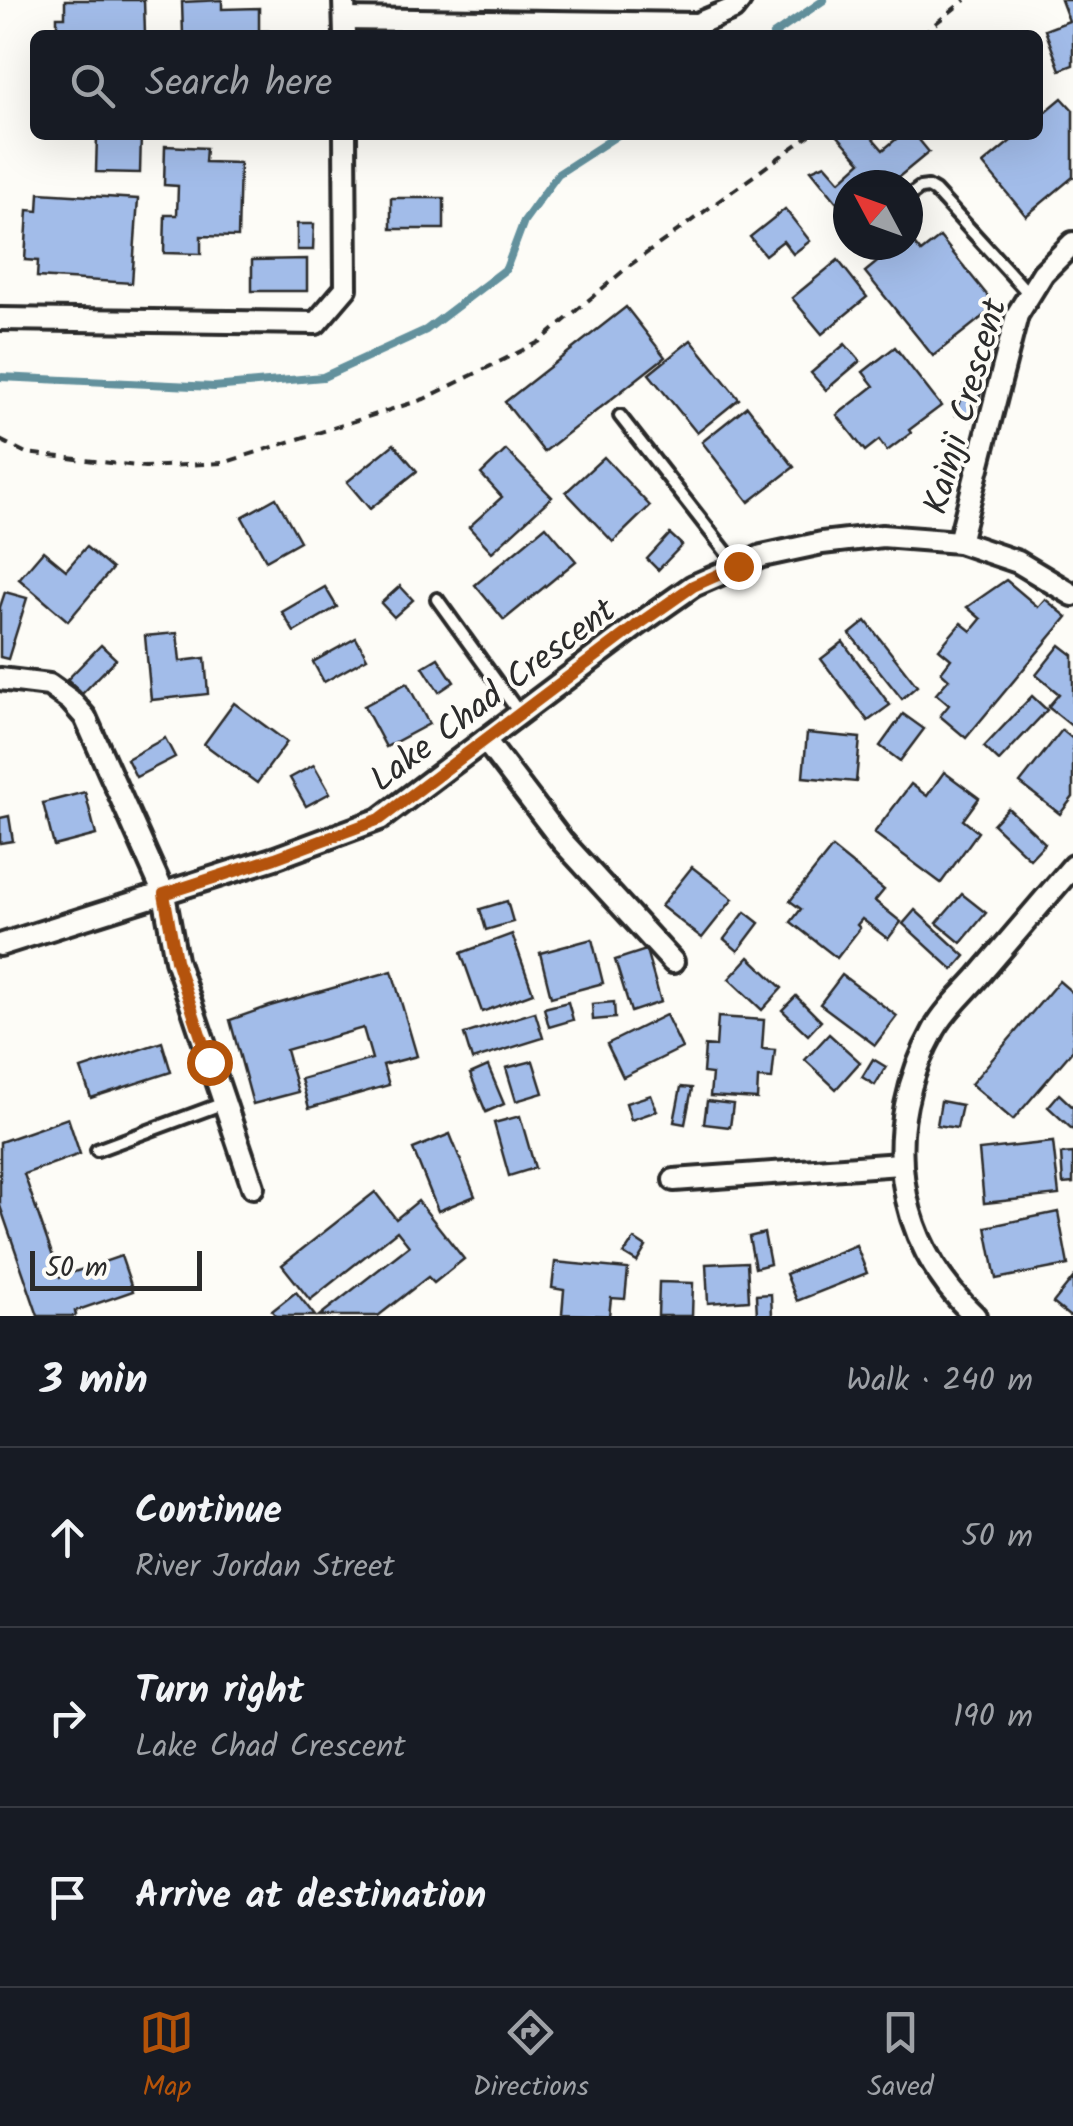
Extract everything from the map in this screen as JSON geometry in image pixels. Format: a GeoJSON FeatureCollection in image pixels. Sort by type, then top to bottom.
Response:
{"type":"FeatureCollection","features":[{"type":"Feature","properties":{"kind":"street"},"geometry":{"type":"LineString","coordinates":[[345,18],[696,24],[733,9],[740,0]]}},
{"type":"Feature","properties":{"kind":"street"},"geometry":{"type":"LineString","coordinates":[[0,319],[316,323],[346,288],[345,140]]}},
{"type":"Feature","properties":{"kind":"street","name":"Kainji Crescent"},"geometry":{"type":"LineString","coordinates":[[959,542],[1016,315],[1043,273],[1073,244]]}},
{"type":"Feature","properties":{"kind":"street","name":"Lake Chad Crescent"},"geometry":{"type":"LineString","coordinates":[[0,946],[275,858],[380,819],[693,586],[762,556],[882,536],[959,542],[1018,562],[1073,595]]}},
{"type":"Feature","properties":{"kind":"street"},"geometry":{"type":"LineString","coordinates":[[0,680],[48,685],[70,700],[85,717],[164,894],[176,960],[252,1187]]}},
{"type":"Feature","properties":{"kind":"street"},"geometry":{"type":"LineString","coordinates":[[485,740],[562,841],[673,962]]}},
{"type":"Feature","properties":{"kind":"street"},"geometry":{"type":"LineString","coordinates":[[975,1316],[936,1272],[918,1240],[900,1164],[905,1108],[918,1065],[936,1026],[1073,866]]}},
{"type":"Feature","properties":{"kind":"street"},"geometry":{"type":"LineString","coordinates":[[674,1180],[900,1164]]}},
{"type":"Feature","properties":{"kind":"lane"},"geometry":{"type":"LineString","coordinates":[[923,188],[935,190],[1029,295]]}},
{"type":"Feature","properties":{"kind":"lane"},"geometry":{"type":"LineString","coordinates":[[620,416],[738,566]]}},
{"type":"Feature","properties":{"kind":"lane"},"geometry":{"type":"LineString","coordinates":[[437,600],[521,714]]}},
{"type":"Feature","properties":{"kind":"lane"},"geometry":{"type":"LineString","coordinates":[[97,1150],[224,1103]]}},
{"type":"Feature","properties":{"kind":"path"},"geometry":{"type":"LineString","coordinates":[[927,30],[965,0]]}},
{"type":"Feature","properties":{"kind":"path"},"geometry":{"type":"LineString","coordinates":[[0,440],[26,453],[145,467],[223,463],[424,399],[539,342],[629,266],[803,140]]}},
{"type":"Feature","properties":{"kind":"building"},"geometry":{"type":"Polygon","coordinates":[[[65,0],[144,0],[145,30],[57,30],[57,17],[65,17],[65,0]]]}},
{"type":"Feature","properties":{"kind":"building"},"geometry":{"type":"Polygon","coordinates":[[[222,0],[222,9],[259,8],[259,30],[183,30],[182,2],[222,0]]]}},
{"type":"Feature","properties":{"kind":"building"},"geometry":{"type":"Polygon","coordinates":[[[1061,0],[1073,0],[1073,65],[1060,70],[1045,30],[1069,21],[1061,0]]]}},
{"type":"Feature","properties":{"kind":"building"},"geometry":{"type":"Polygon","coordinates":[[[1062,98],[1073,110],[1073,177],[1026,216],[983,164],[1012,140],[1043,140],[1043,114],[1062,98]]]}},
{"type":"Feature","properties":{"kind":"building"},"geometry":{"type":"Polygon","coordinates":[[[97,140],[141,140],[140,173],[96,172],[97,140]]]}},
{"type":"Feature","properties":{"kind":"building"},"geometry":{"type":"Polygon","coordinates":[[[841,140],[874,140],[883,150],[895,140],[919,140],[929,152],[907,170],[852,170],[861,162],[841,140]]]}},
{"type":"Feature","properties":{"kind":"building"},"geometry":{"type":"Polygon","coordinates":[[[165,146],[206,148],[205,162],[240,163],[238,237],[201,236],[201,254],[164,253],[165,215],[177,215],[178,186],[164,185],[165,146]]]}},
{"type":"Feature","properties":{"kind":"building"},"geometry":{"type":"Polygon","coordinates":[[[825,164],[833,173],[833,197],[811,170],[825,164]]]}},
{"type":"Feature","properties":{"kind":"building"},"geometry":{"type":"Polygon","coordinates":[[[39,193],[138,199],[132,283],[37,277],[38,261],[25,260],[28,210],[38,211],[39,193]]]}},
{"type":"Feature","properties":{"kind":"building"},"geometry":{"type":"Polygon","coordinates":[[[391,198],[444,198],[444,229],[391,229],[391,198]]]}},
{"type":"Feature","properties":{"kind":"building"},"geometry":{"type":"Polygon","coordinates":[[[785,209],[810,241],[793,254],[783,241],[765,255],[750,237],[785,209]]]}},
{"type":"Feature","properties":{"kind":"building"},"geometry":{"type":"Polygon","coordinates":[[[297,224],[314,224],[313,250],[297,250],[297,224]]]}},
{"type":"Feature","properties":{"kind":"building"},"geometry":{"type":"Polygon","coordinates":[[[940,237],[996,306],[933,356],[865,272],[880,260],[923,260],[923,250],[940,237]]]}},
{"type":"Feature","properties":{"kind":"building"},"geometry":{"type":"Polygon","coordinates":[[[307,259],[307,291],[252,291],[252,260],[307,259]]]}},
{"type":"Feature","properties":{"kind":"building"},"geometry":{"type":"Polygon","coordinates":[[[838,260],[867,297],[822,334],[792,298],[838,260]]]}},
{"type":"Feature","properties":{"kind":"building"},"geometry":{"type":"Polygon","coordinates":[[[626,307],[665,357],[544,452],[505,402],[626,307]]]}},
{"type":"Feature","properties":{"kind":"building"},"geometry":{"type":"Polygon","coordinates":[[[691,340],[739,399],[697,433],[649,374],[691,340]]]}},
{"type":"Feature","properties":{"kind":"building"},"geometry":{"type":"Polygon","coordinates":[[[845,344],[860,361],[826,390],[811,373],[845,344]]]}},
{"type":"Feature","properties":{"kind":"building"},"geometry":{"type":"Polygon","coordinates":[[[895,347],[941,406],[887,451],[879,440],[865,451],[837,415],[874,386],[863,372],[895,347]]]}},
{"type":"Feature","properties":{"kind":"building"},"geometry":{"type":"Polygon","coordinates":[[[966,381],[983,387],[971,420],[955,415],[966,381]]]}},
{"type":"Feature","properties":{"kind":"building"},"geometry":{"type":"Polygon","coordinates":[[[747,406],[794,467],[749,502],[702,442],[747,406]]]}},
{"type":"Feature","properties":{"kind":"building"},"geometry":{"type":"Polygon","coordinates":[[[394,444],[417,471],[370,509],[347,482],[394,444]]]}},
{"type":"Feature","properties":{"kind":"building"},"geometry":{"type":"Polygon","coordinates":[[[506,450],[552,497],[492,552],[469,527],[502,497],[481,474],[506,450]]]}},
{"type":"Feature","properties":{"kind":"building"},"geometry":{"type":"Polygon","coordinates":[[[604,457],[650,506],[613,542],[566,492],[604,457]]]}},
{"type":"Feature","properties":{"kind":"building"},"geometry":{"type":"Polygon","coordinates":[[[276,498],[300,541],[266,560],[242,517],[276,498]]]}},
{"type":"Feature","properties":{"kind":"building"},"geometry":{"type":"Polygon","coordinates":[[[546,526],[576,561],[504,620],[475,585],[546,526]]]}},
{"type":"Feature","properties":{"kind":"building"},"geometry":{"type":"Polygon","coordinates":[[[670,534],[682,545],[658,570],[647,559],[670,534]]]}},
{"type":"Feature","properties":{"kind":"building"},"geometry":{"type":"Polygon","coordinates":[[[86,547],[112,569],[68,621],[19,579],[43,551],[66,570],[86,547]]]}},
{"type":"Feature","properties":{"kind":"building"},"geometry":{"type":"Polygon","coordinates":[[[1006,580],[1038,607],[1045,599],[1067,617],[966,738],[940,716],[949,705],[936,694],[949,679],[941,672],[951,659],[939,649],[961,623],[971,631],[981,619],[967,607],[1006,580]]]}},
{"type":"Feature","properties":{"kind":"building"},"geometry":{"type":"Polygon","coordinates":[[[400,586],[413,600],[394,617],[381,603],[400,586]]]}},
{"type":"Feature","properties":{"kind":"building"},"geometry":{"type":"Polygon","coordinates":[[[325,587],[337,607],[294,632],[282,612],[325,587]]]}},
{"type":"Feature","properties":{"kind":"building"},"geometry":{"type":"Polygon","coordinates":[[[5,592],[27,598],[8,659],[0,657],[0,607],[5,592]]]}},
{"type":"Feature","properties":{"kind":"building"},"geometry":{"type":"Polygon","coordinates":[[[866,621],[917,686],[902,699],[850,634],[866,621]]]}},
{"type":"Feature","properties":{"kind":"building"},"geometry":{"type":"Polygon","coordinates":[[[177,633],[180,661],[205,658],[208,694],[151,700],[145,636],[177,633]]]}},
{"type":"Feature","properties":{"kind":"building"},"geometry":{"type":"Polygon","coordinates":[[[356,638],[367,658],[324,682],[313,662],[356,638]]]}},
{"type":"Feature","properties":{"kind":"building"},"geometry":{"type":"Polygon","coordinates":[[[843,642],[890,705],[868,721],[821,659],[843,642]]]}},
{"type":"Feature","properties":{"kind":"building"},"geometry":{"type":"Polygon","coordinates":[[[101,645],[116,659],[82,694],[67,680],[101,645]]]}},
{"type":"Feature","properties":{"kind":"building"},"geometry":{"type":"Polygon","coordinates":[[[1060,645],[1073,655],[1073,727],[1048,707],[1059,694],[1036,675],[1060,645]]]}},
{"type":"Feature","properties":{"kind":"building"},"geometry":{"type":"Polygon","coordinates":[[[438,658],[454,682],[439,692],[423,667],[438,658]]]}},
{"type":"Feature","properties":{"kind":"building"},"geometry":{"type":"Polygon","coordinates":[[[407,683],[429,724],[386,747],[364,706],[407,683]]]}},
{"type":"Feature","properties":{"kind":"building"},"geometry":{"type":"Polygon","coordinates":[[[1032,696],[1047,710],[999,761],[984,747],[1032,696]]]}},
{"type":"Feature","properties":{"kind":"building"},"geometry":{"type":"Polygon","coordinates":[[[234,703],[287,742],[257,783],[204,744],[234,703]]]}},
{"type":"Feature","properties":{"kind":"building"},"geometry":{"type":"Polygon","coordinates":[[[903,714],[924,729],[900,761],[880,746],[903,714]]]}},
{"type":"Feature","properties":{"kind":"building"},"geometry":{"type":"Polygon","coordinates":[[[1062,730],[1073,739],[1073,797],[1060,814],[1020,783],[1062,730]]]}},
{"type":"Feature","properties":{"kind":"building"},"geometry":{"type":"Polygon","coordinates":[[[807,733],[860,738],[856,782],[803,777],[807,733]]]}},
{"type":"Feature","properties":{"kind":"building"},"geometry":{"type":"Polygon","coordinates":[[[165,738],[175,757],[136,777],[127,759],[165,738]]]}},
{"type":"Feature","properties":{"kind":"building"},"geometry":{"type":"Polygon","coordinates":[[[314,765],[330,793],[306,806],[290,778],[314,765]]]}},
{"type":"Feature","properties":{"kind":"building"},"geometry":{"type":"Polygon","coordinates":[[[944,772],[979,798],[963,820],[978,832],[941,883],[874,833],[911,784],[927,796],[944,772]]]}},
{"type":"Feature","properties":{"kind":"building"},"geometry":{"type":"Polygon","coordinates":[[[85,792],[96,835],[54,846],[43,803],[85,792]]]}},
{"type":"Feature","properties":{"kind":"building"},"geometry":{"type":"Polygon","coordinates":[[[1008,808],[1045,843],[1030,859],[993,824],[1008,808]]]}},
{"type":"Feature","properties":{"kind":"building"},"geometry":{"type":"Polygon","coordinates":[[[9,816],[13,841],[0,843],[0,818],[9,816]]]}},
{"type":"Feature","properties":{"kind":"building"},"geometry":{"type":"Polygon","coordinates":[[[832,848],[884,890],[875,901],[901,922],[888,939],[862,919],[857,925],[860,928],[837,958],[791,922],[801,909],[790,901],[832,848]]]}},
{"type":"Feature","properties":{"kind":"building"},"geometry":{"type":"Polygon","coordinates":[[[692,867],[733,899],[702,938],[661,906],[692,867]]]}},
{"type":"Feature","properties":{"kind":"building"},"geometry":{"type":"Polygon","coordinates":[[[962,894],[986,913],[961,943],[937,923],[962,894]]]}},
{"type":"Feature","properties":{"kind":"building"},"geometry":{"type":"Polygon","coordinates":[[[507,901],[513,922],[486,930],[480,909],[507,901]]]}},
{"type":"Feature","properties":{"kind":"building"},"geometry":{"type":"Polygon","coordinates":[[[915,910],[965,956],[953,970],[903,924],[915,910]]]}},
{"type":"Feature","properties":{"kind":"building"},"geometry":{"type":"Polygon","coordinates":[[[745,912],[759,923],[738,951],[724,939],[745,912]]]}},
{"type":"Feature","properties":{"kind":"building"},"geometry":{"type":"Polygon","coordinates":[[[512,934],[533,993],[482,1012],[461,953],[512,934]]]}},
{"type":"Feature","properties":{"kind":"building"},"geometry":{"type":"Polygon","coordinates":[[[592,939],[603,983],[551,997],[540,953],[592,939]]]}},
{"type":"Feature","properties":{"kind":"building"},"geometry":{"type":"Polygon","coordinates":[[[646,950],[661,1002],[631,1012],[615,960],[646,950]]]}},
{"type":"Feature","properties":{"kind":"building"},"geometry":{"type":"Polygon","coordinates":[[[749,957],[782,988],[762,1010],[729,979],[749,957]]]}},
{"type":"Feature","properties":{"kind":"building"},"geometry":{"type":"Polygon","coordinates":[[[392,971],[417,1056],[383,1065],[389,1085],[309,1108],[301,1079],[372,1059],[363,1028],[286,1050],[298,1092],[253,1104],[230,1020],[392,971]]]}},
{"type":"Feature","properties":{"kind":"building"},"geometry":{"type":"Polygon","coordinates":[[[842,975],[897,1016],[875,1045],[820,1004],[842,975]]]}},
{"type":"Feature","properties":{"kind":"building"},"geometry":{"type":"Polygon","coordinates":[[[1059,981],[1073,993],[1073,1050],[1013,1120],[971,1084],[1059,981]]]}},
{"type":"Feature","properties":{"kind":"building"},"geometry":{"type":"Polygon","coordinates":[[[796,996],[821,1021],[808,1035],[782,1010],[796,996]]]}},
{"type":"Feature","properties":{"kind":"building"},"geometry":{"type":"Polygon","coordinates":[[[568,1002],[573,1020],[549,1027],[544,1008],[568,1002]]]}},
{"type":"Feature","properties":{"kind":"building"},"geometry":{"type":"Polygon","coordinates":[[[614,1002],[615,1018],[593,1020],[592,1004],[614,1002]]]}},
{"type":"Feature","properties":{"kind":"building"},"geometry":{"type":"Polygon","coordinates":[[[535,1012],[543,1038],[472,1060],[464,1034],[535,1012]]]}},
{"type":"Feature","properties":{"kind":"building"},"geometry":{"type":"Polygon","coordinates":[[[666,1015],[682,1048],[623,1077],[607,1044],[666,1015]]]}},
{"type":"Feature","properties":{"kind":"building"},"geometry":{"type":"Polygon","coordinates":[[[718,1017],[764,1020],[762,1049],[775,1050],[772,1079],[758,1078],[757,1099],[710,1096],[712,1074],[703,1073],[705,1046],[716,1047],[718,1017]]]}},
{"type":"Feature","properties":{"kind":"building"},"geometry":{"type":"Polygon","coordinates":[[[829,1034],[860,1062],[836,1089],[805,1060],[829,1034]]]}},
{"type":"Feature","properties":{"kind":"building"},"geometry":{"type":"Polygon","coordinates":[[[162,1042],[171,1072],[91,1098],[81,1069],[162,1042]]]}},
{"type":"Feature","properties":{"kind":"building"},"geometry":{"type":"Polygon","coordinates":[[[873,1059],[886,1067],[875,1085],[862,1077],[873,1059]]]}},
{"type":"Feature","properties":{"kind":"building"},"geometry":{"type":"Polygon","coordinates":[[[533,1061],[543,1093],[516,1101],[506,1068],[533,1061]]]}},
{"type":"Feature","properties":{"kind":"building"},"geometry":{"type":"Polygon","coordinates":[[[488,1066],[504,1104],[486,1112],[470,1074],[488,1066]]]}},
{"type":"Feature","properties":{"kind":"building"},"geometry":{"type":"Polygon","coordinates":[[[681,1087],[692,1088],[685,1124],[674,1122],[681,1087]]]}},
{"type":"Feature","properties":{"kind":"building"},"geometry":{"type":"Polygon","coordinates":[[[1059,1094],[1073,1107],[1073,1130],[1048,1107],[1059,1094]]]}},
{"type":"Feature","properties":{"kind":"building"},"geometry":{"type":"Polygon","coordinates":[[[651,1095],[657,1111],[631,1120],[626,1103],[651,1095]]]}},
{"type":"Feature","properties":{"kind":"building"},"geometry":{"type":"Polygon","coordinates":[[[707,1101],[733,1104],[730,1127],[704,1124],[707,1101]]]}},
{"type":"Feature","properties":{"kind":"building"},"geometry":{"type":"Polygon","coordinates":[[[941,1101],[962,1105],[957,1128],[937,1125],[941,1101]]]}},
{"type":"Feature","properties":{"kind":"building"},"geometry":{"type":"Polygon","coordinates":[[[520,1116],[535,1168],[509,1176],[494,1123],[520,1116]]]}},
{"type":"Feature","properties":{"kind":"building"},"geometry":{"type":"Polygon","coordinates":[[[68,1118],[80,1154],[24,1174],[60,1277],[121,1256],[133,1291],[75,1311],[74,1316],[38,1316],[0,1206],[0,1142],[68,1118]]]}},
{"type":"Feature","properties":{"kind":"building"},"geometry":{"type":"Polygon","coordinates":[[[450,1134],[475,1196],[438,1211],[413,1149],[450,1134]]]}},
{"type":"Feature","properties":{"kind":"building"},"geometry":{"type":"Polygon","coordinates":[[[1053,1142],[1059,1195],[984,1203],[979,1150],[1053,1142]]]}},
{"type":"Feature","properties":{"kind":"building"},"geometry":{"type":"Polygon","coordinates":[[[1073,1153],[1073,1183],[1063,1184],[1061,1154],[1073,1153]]]}},
{"type":"Feature","properties":{"kind":"building"},"geometry":{"type":"Polygon","coordinates":[[[375,1192],[396,1219],[418,1201],[464,1259],[434,1283],[428,1277],[378,1316],[319,1316],[409,1246],[397,1231],[310,1300],[282,1265],[375,1192]]]}},
{"type":"Feature","properties":{"kind":"building"},"geometry":{"type":"Polygon","coordinates":[[[1058,1212],[1068,1265],[996,1279],[986,1227],[1058,1212]]]}},
{"type":"Feature","properties":{"kind":"building"},"geometry":{"type":"Polygon","coordinates":[[[764,1233],[770,1264],[755,1268],[749,1237],[764,1233]]]}},
{"type":"Feature","properties":{"kind":"building"},"geometry":{"type":"Polygon","coordinates":[[[634,1239],[646,1247],[637,1262],[624,1254],[634,1239]]]}},
{"type":"Feature","properties":{"kind":"building"},"geometry":{"type":"Polygon","coordinates":[[[856,1245],[867,1273],[797,1301],[786,1274],[856,1245]]]}},
{"type":"Feature","properties":{"kind":"building"},"geometry":{"type":"Polygon","coordinates":[[[555,1262],[628,1269],[625,1299],[611,1298],[609,1316],[562,1314],[564,1290],[552,1288],[555,1262]]]}},
{"type":"Feature","properties":{"kind":"building"},"geometry":{"type":"Polygon","coordinates":[[[747,1262],[749,1300],[708,1303],[706,1264],[747,1262]]]}},
{"type":"Feature","properties":{"kind":"building"},"geometry":{"type":"Polygon","coordinates":[[[1073,1278],[1073,1316],[1069,1316],[1053,1303],[1073,1278]]]}},
{"type":"Feature","properties":{"kind":"building"},"geometry":{"type":"Polygon","coordinates":[[[659,1282],[693,1283],[692,1316],[658,1316],[659,1282]]]}},
{"type":"Feature","properties":{"kind":"building"},"geometry":{"type":"Polygon","coordinates":[[[296,1292],[315,1316],[276,1316],[272,1311],[296,1292]]]}},
{"type":"Feature","properties":{"kind":"building"},"geometry":{"type":"Polygon","coordinates":[[[771,1294],[772,1316],[757,1316],[756,1295],[771,1294]]]}},
{"type":"Feature","properties":{"kind":"waterway"},"geometry":{"type":"LineString","coordinates":[[780,30],[824,0]]}},
{"type":"Feature","properties":{"kind":"waterway"},"geometry":{"type":"LineString","coordinates":[[0,377],[214,387],[323,377],[426,330],[506,269],[524,221],[558,174],[610,140]]}},
{"type":"Feature","properties":{"kind":"route"},"geometry":{"type":"LineString","coordinates":[[209,1062],[176,960],[164,894],[380,819],[636,626],[693,586],[738,566]]}}]}
